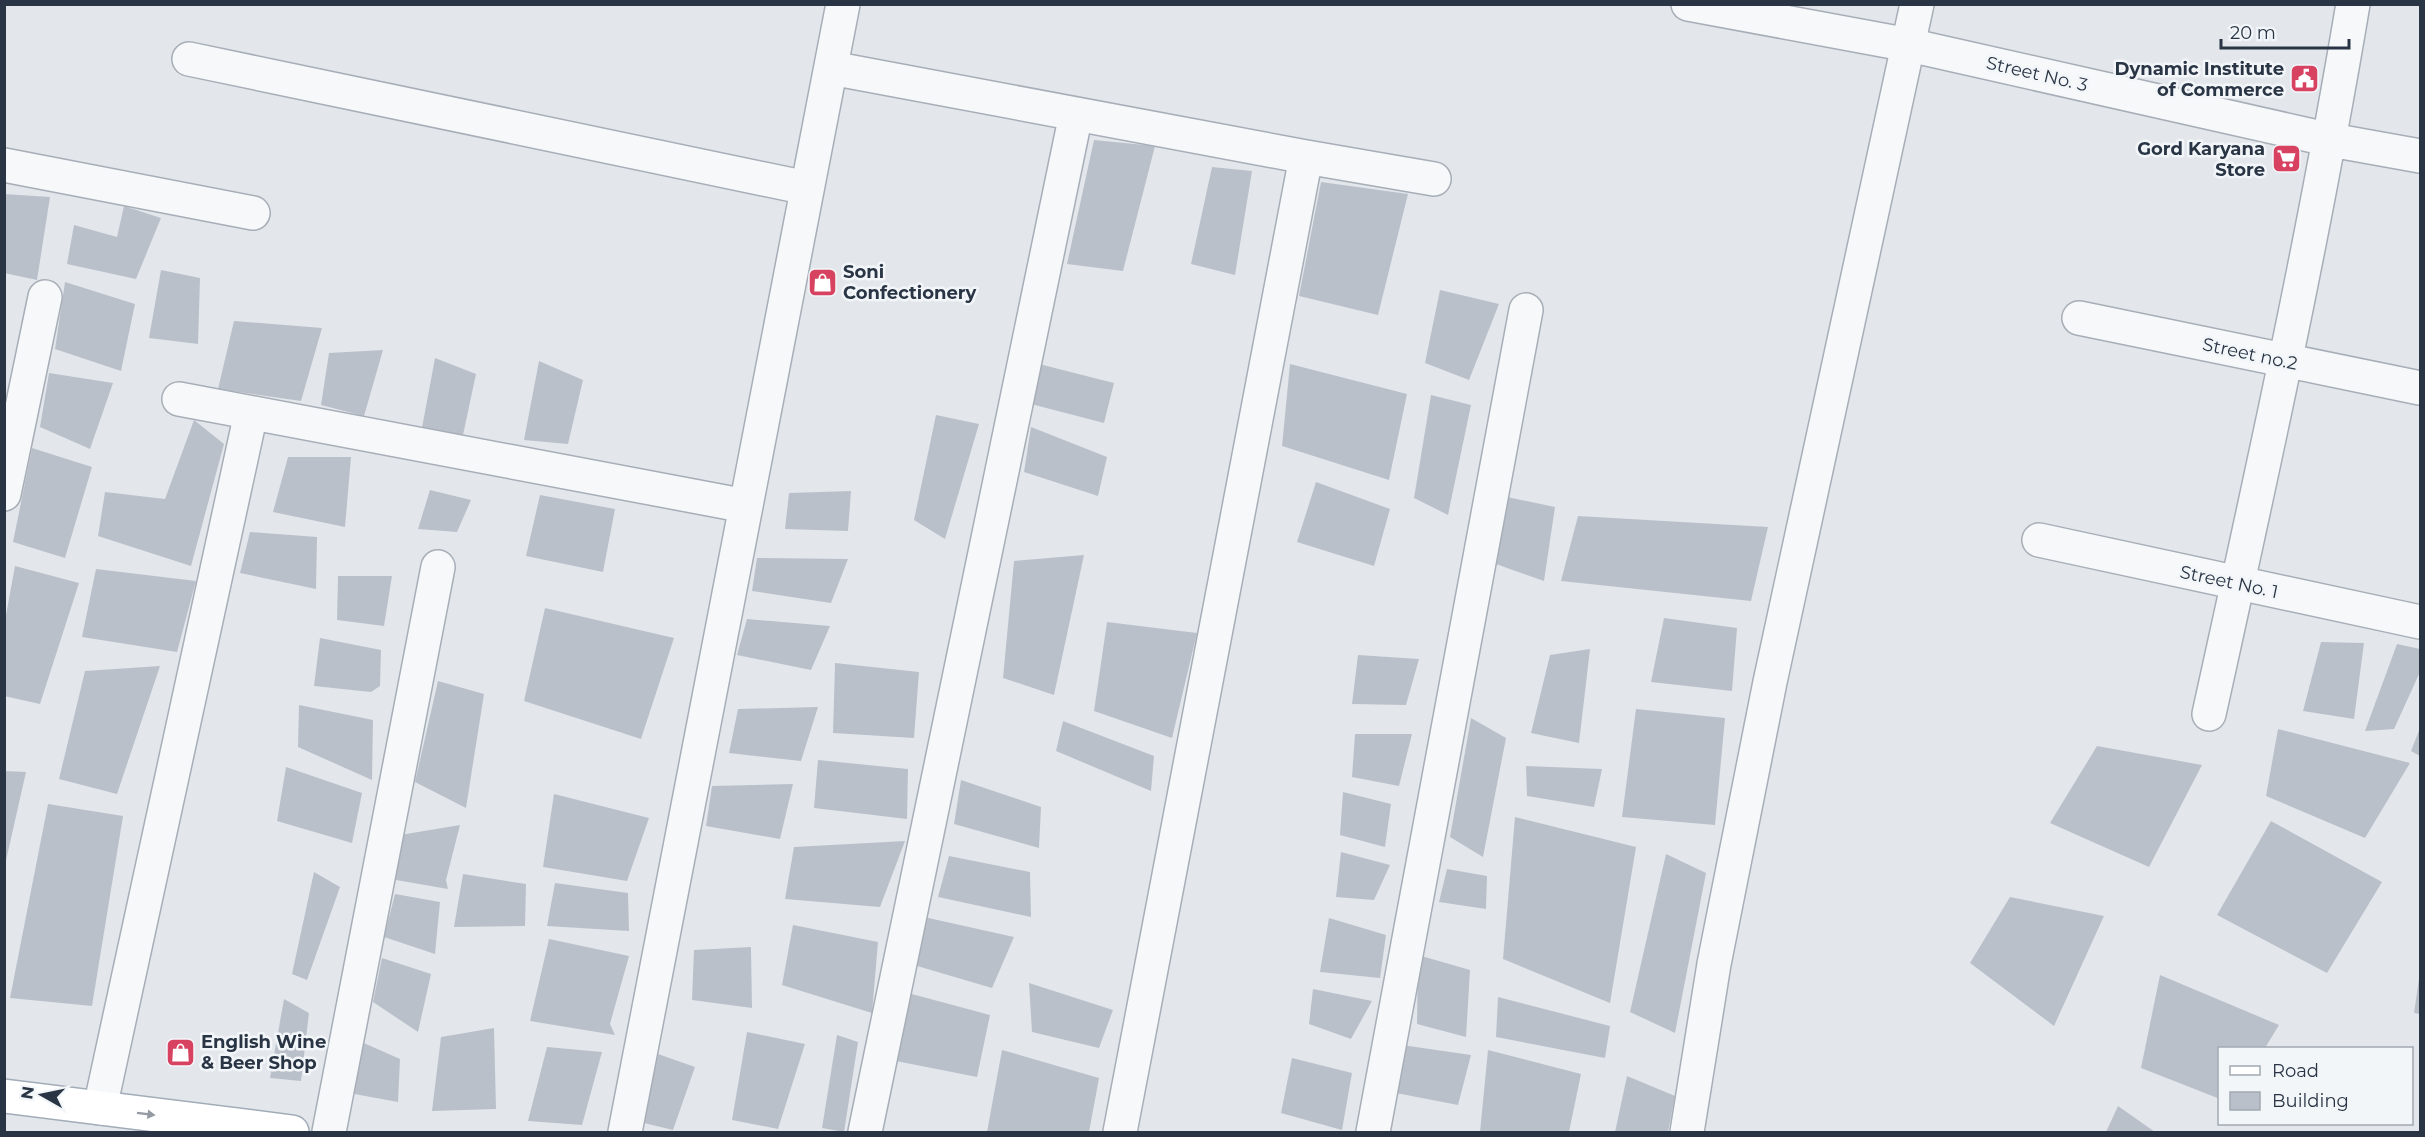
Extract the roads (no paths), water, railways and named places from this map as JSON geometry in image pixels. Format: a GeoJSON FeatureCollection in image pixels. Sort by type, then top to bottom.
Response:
{"type":"FeatureCollection","features":[{"type":"Feature","properties":{"kind":"main road"},"geometry":{"type":"LineString","coordinates":[[4,1096],[292,1132]]}},
{"type":"Feature","properties":{"kind":"street"},"geometry":{"type":"LineString","coordinates":[[625,1132],[843,4]]}},
{"type":"Feature","properties":{"kind":"street","name":"Street No. 3"},"geometry":{"type":"LineString","coordinates":[[1688,4],[1910,45],[2331,140],[2421,156]]}},
{"type":"Feature","properties":{"kind":"street"},"geometry":{"type":"LineString","coordinates":[[1687,1132],[1714,964],[1770,682],[1910,45],[1917,4]]}},
{"type":"Feature","properties":{"kind":"street"},"geometry":{"type":"LineString","coordinates":[[2209,714],[2287,362],[2331,140],[2353,4]]}},
{"type":"Feature","properties":{"kind":"street"},"geometry":{"type":"LineString","coordinates":[[189,59],[807,188]]}},
{"type":"Feature","properties":{"kind":"street"},"geometry":{"type":"LineString","coordinates":[[831,68],[1434,179]]}},
{"type":"Feature","properties":{"kind":"street"},"geometry":{"type":"LineString","coordinates":[[865,1132],[1076,114]]}},
{"type":"Feature","properties":{"kind":"street"},"geometry":{"type":"LineString","coordinates":[[1120,1132],[1306,157]]}},
{"type":"Feature","properties":{"kind":"street"},"geometry":{"type":"LineString","coordinates":[[4,165],[254,213]]}},
{"type":"Feature","properties":{"kind":"street"},"geometry":{"type":"LineString","coordinates":[[4,494],[45,297]]}},
{"type":"Feature","properties":{"kind":"street"},"geometry":{"type":"LineString","coordinates":[[1372,1132],[1526,310]]}},
{"type":"Feature","properties":{"kind":"street","name":"Street no.2"},"geometry":{"type":"LineString","coordinates":[[2079,318],[2421,388]]}},
{"type":"Feature","properties":{"kind":"street"},"geometry":{"type":"LineString","coordinates":[[179,399],[746,506]]}},
{"type":"Feature","properties":{"kind":"street"},"geometry":{"type":"LineString","coordinates":[[100,1108],[251,413]]}},
{"type":"Feature","properties":{"kind":"street","name":"Street No. 1"},"geometry":{"type":"LineString","coordinates":[[2039,540],[2421,622]]}},
{"type":"Feature","properties":{"kind":"street"},"geometry":{"type":"LineString","coordinates":[[328,1132],[438,567]]}},
{"type":"Feature","properties":{"kind":"place","name":"Dynamic Institute of Commerce"},"geometry":{"type":"Point","coordinates":[2305,79]}},
{"type":"Feature","properties":{"kind":"place","name":"Gord Karyana Store"},"geometry":{"type":"Point","coordinates":[2286,159]}},
{"type":"Feature","properties":{"kind":"place","name":"Soni Confectionery"},"geometry":{"type":"Point","coordinates":[822,282]}},
{"type":"Feature","properties":{"kind":"place","name":"English Wine & Beer Shop"},"geometry":{"type":"Point","coordinates":[180,1052]}}]}
